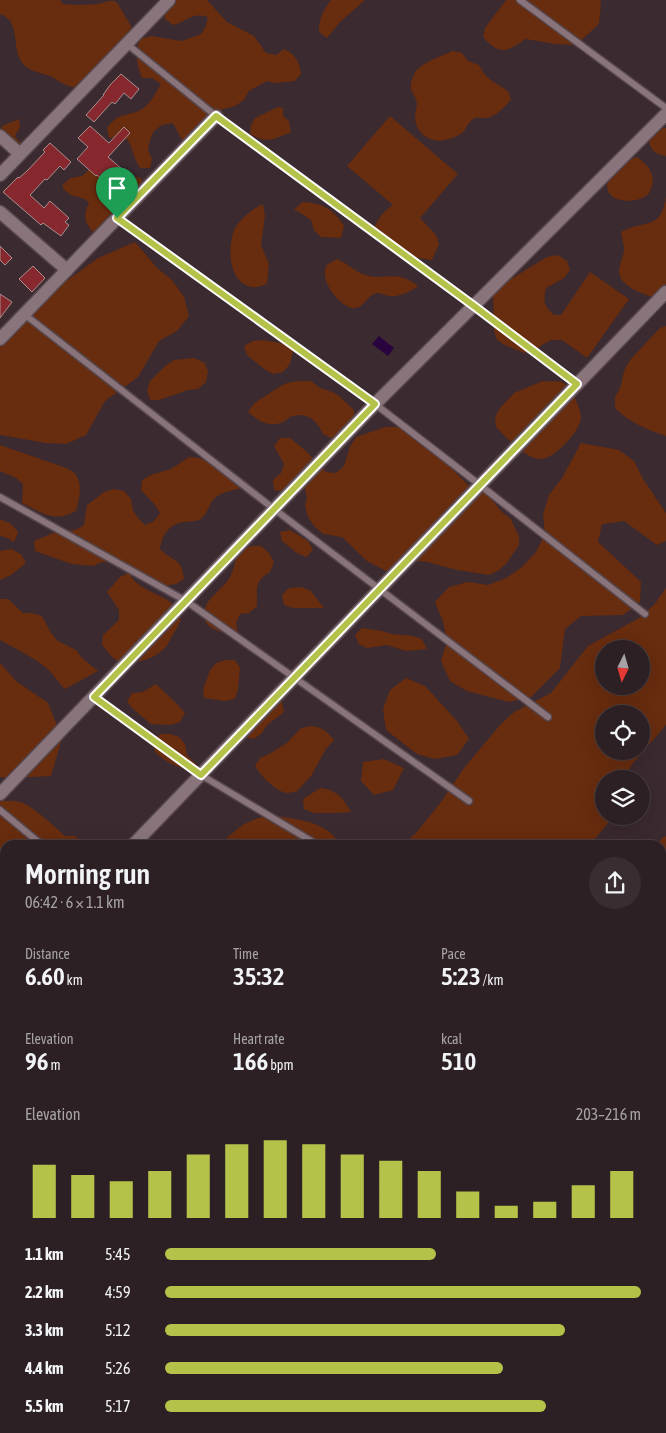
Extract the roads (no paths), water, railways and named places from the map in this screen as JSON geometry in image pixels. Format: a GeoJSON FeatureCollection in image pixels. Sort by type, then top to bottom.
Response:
{"type":"FeatureCollection","features":[{"type":"Feature","properties":{"kind":"street"},"geometry":{"type":"LineString","coordinates":[[0,175],[169,0]]}},
{"type":"Feature","properties":{"kind":"street"},"geometry":{"type":"LineString","coordinates":[[0,794],[375,404],[666,114]]}},
{"type":"Feature","properties":{"kind":"street"},"geometry":{"type":"LineString","coordinates":[[0,339],[216,116]]}},
{"type":"Feature","properties":{"kind":"street"},"geometry":{"type":"LineString","coordinates":[[0,136],[20,154]]}},
{"type":"Feature","properties":{"kind":"street"},"geometry":{"type":"LineString","coordinates":[[0,212],[67,270]]}},
{"type":"Feature","properties":{"kind":"street"},"geometry":{"type":"LineString","coordinates":[[138,840],[666,292]]}},
{"type":"Feature","properties":{"kind":"lane"},"geometry":{"type":"LineString","coordinates":[[520,0],[666,108]]}},
{"type":"Feature","properties":{"kind":"lane"},"geometry":{"type":"LineString","coordinates":[[127,44],[216,116],[577,384]]}},
{"type":"Feature","properties":{"kind":"lane"},"geometry":{"type":"LineString","coordinates":[[117,218],[375,404],[644,614]]}},
{"type":"Feature","properties":{"kind":"lane"},"geometry":{"type":"LineString","coordinates":[[24,314],[274,509],[548,717]]}},
{"type":"Feature","properties":{"kind":"lane"},"geometry":{"type":"LineString","coordinates":[[0,497],[186,600],[469,801]]}},
{"type":"Feature","properties":{"kind":"lane"},"geometry":{"type":"LineString","coordinates":[[94,697],[201,775],[310,840]]}},
{"type":"Feature","properties":{"kind":"lane"},"geometry":{"type":"LineString","coordinates":[[0,810],[36,840]]}}]}
